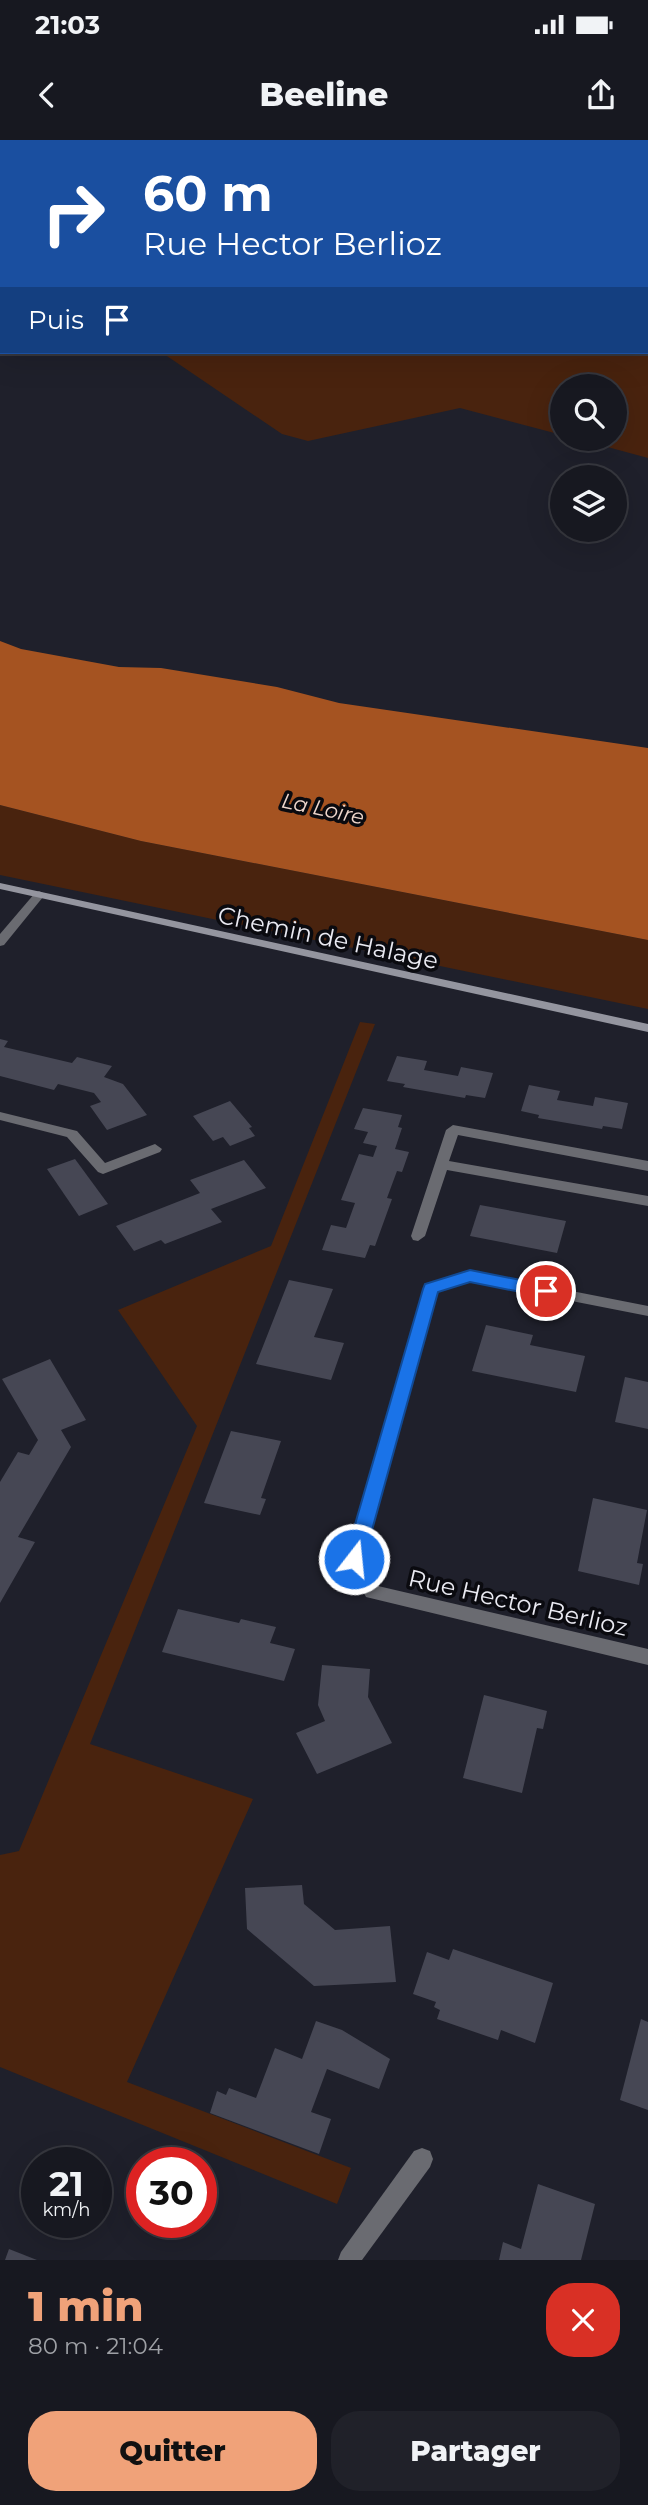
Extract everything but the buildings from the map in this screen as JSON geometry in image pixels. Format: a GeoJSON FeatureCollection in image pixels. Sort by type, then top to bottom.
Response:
{"type":"FeatureCollection","features":[{"type":"Feature","properties":{"kind":"main road","name":"Chemin de Halage"},"geometry":{"type":"LineString","coordinates":[[0,886],[648,1028]]}},
{"type":"Feature","properties":{"kind":"street"},"geometry":{"type":"LineString","coordinates":[[0,942],[39,895]]}},
{"type":"Feature","properties":{"kind":"street"},"geometry":{"type":"LineString","coordinates":[[0,1116],[72,1134],[103,1169],[155,1149]]}},
{"type":"Feature","properties":{"kind":"street"},"geometry":{"type":"LineString","coordinates":[[418,1236],[453,1130],[648,1166]]}},
{"type":"Feature","properties":{"kind":"street"},"geometry":{"type":"LineString","coordinates":[[443,1165],[648,1201]]}},
{"type":"Feature","properties":{"kind":"street","name":"Rue Hector Berlioz"},"geometry":{"type":"LineString","coordinates":[[648,1311],[470,1276],[431,1289],[354,1559],[372,1592],[648,1657]]}},
{"type":"Feature","properties":{"kind":"street"},"geometry":{"type":"LineString","coordinates":[[349,2260],[422,2160]]}},
{"type":"Feature","properties":{"kind":"shaded area"},"geometry":{"type":"Polygon","coordinates":[[[164,354],[648,354],[648,458],[622,451],[627,451],[627,374],[550,374],[550,432],[460,408],[308,441],[282,434],[164,354]]]}},
{"type":"Feature","properties":{"kind":"shaded area"},"geometry":{"type":"Polygon","coordinates":[[[0,805],[141,841],[648,940],[648,1009],[0,875],[0,805]]]}},
{"type":"Feature","properties":{"kind":"shaded area"},"geometry":{"type":"Polygon","coordinates":[[[360,1022],[375,1024],[90,1744],[253,1799],[127,2082],[351,2168],[337,2204],[217,2155],[217,2147],[197,2147],[0,2067],[0,1855],[19,1851],[197,1426],[118,1310],[271,1246],[360,1022]]]}},
{"type":"Feature","properties":{"kind":"water","name":"La Loire"},"geometry":{"type":"Polygon","coordinates":[[[0,641],[21,649],[119,667],[161,668],[277,687],[339,703],[648,748],[648,940],[141,841],[0,805],[0,641]]]}},
{"type":"Feature","properties":{"kind":"route"},"geometry":{"type":"LineString","coordinates":[[354,1559],[431,1289],[470,1276],[546,1291]]}}]}
